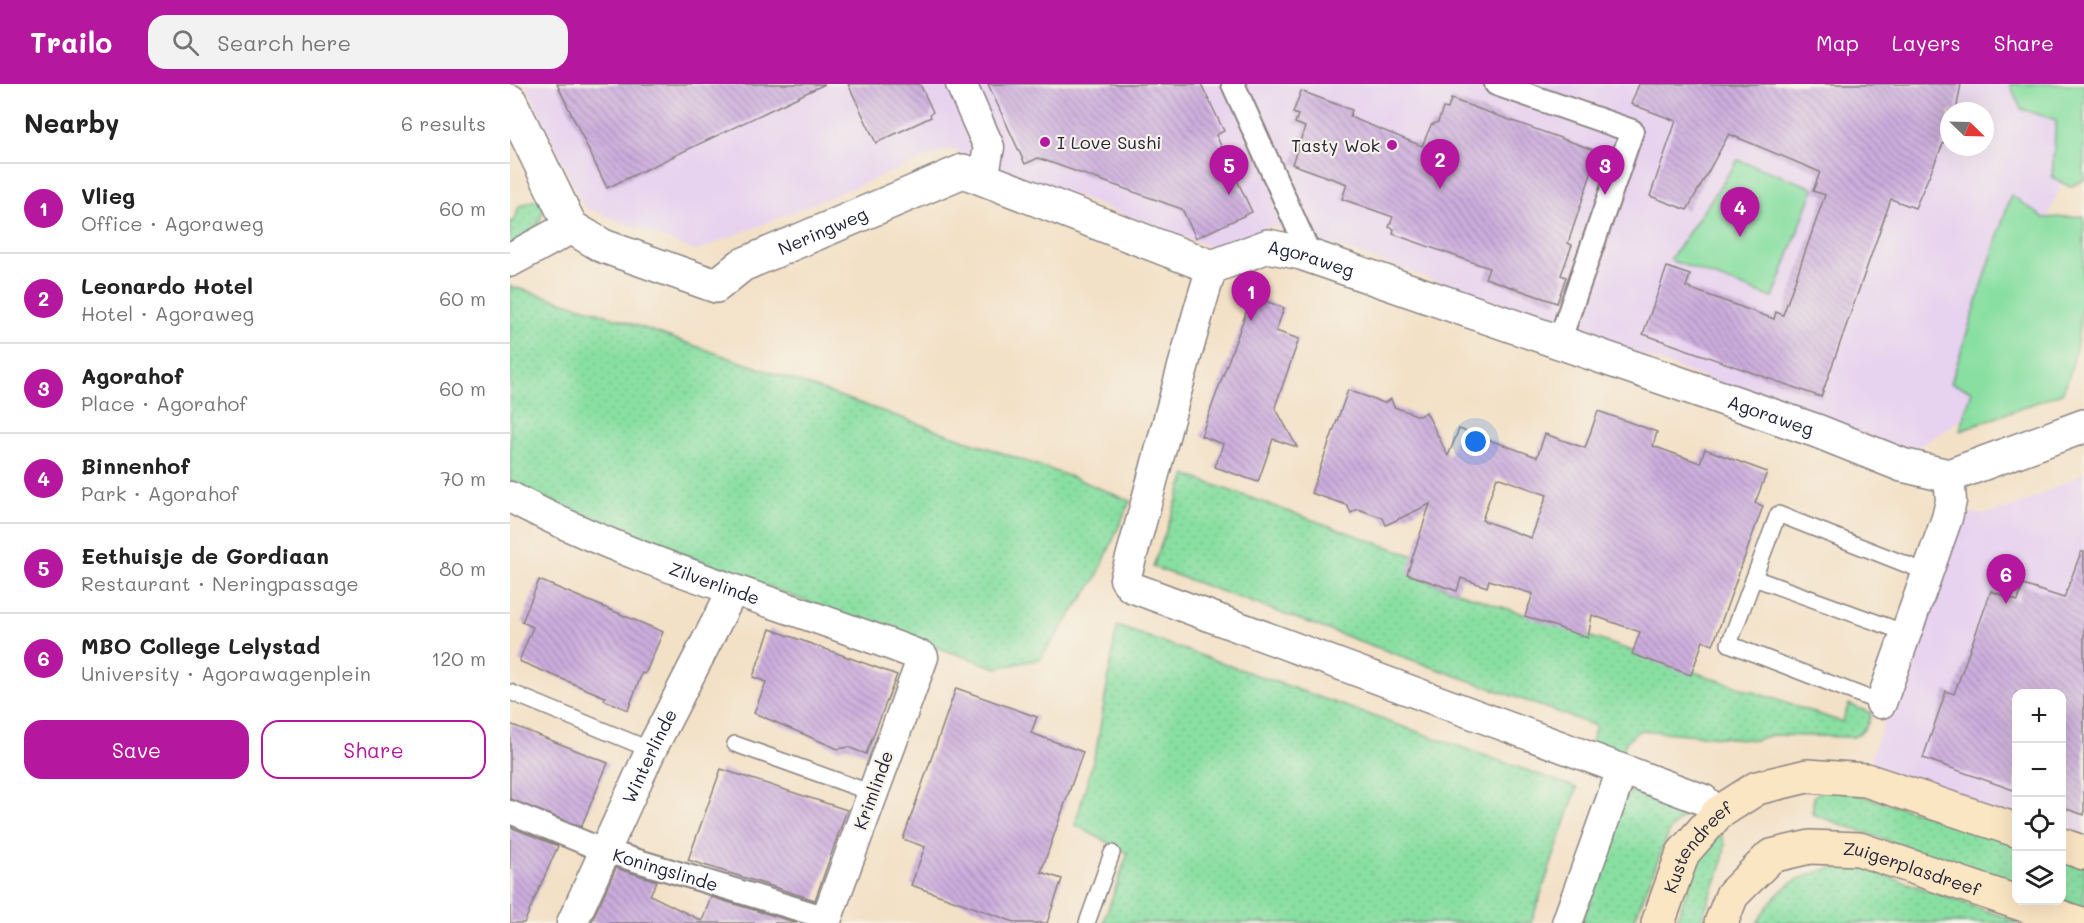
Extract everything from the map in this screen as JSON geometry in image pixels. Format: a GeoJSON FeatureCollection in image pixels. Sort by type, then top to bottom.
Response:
{"type":"FeatureCollection","features":[{"type":"Feature","properties":{"kind":"main road","name":"Kustendreef"},"geometry":{"type":"LineString","coordinates":[[1658,923],[1683,853],[1718,813],[1757,788],[1807,776],[1866,780],[2012,829]]}},
{"type":"Feature","properties":{"kind":"main road","name":"Zuigerplasdreef"},"geometry":{"type":"LineString","coordinates":[[1722,923],[1732,895],[1771,856],[1810,847],[1859,849],[2078,923]]}},
{"type":"Feature","properties":{"kind":"main road"},"geometry":{"type":"LineString","coordinates":[[2066,847],[2084,853]]}},
{"type":"Feature","properties":{"kind":"street"},"geometry":{"type":"LineString","coordinates":[[961,84],[988,147],[983,179]]}},
{"type":"Feature","properties":{"kind":"street"},"geometry":{"type":"LineString","coordinates":[[1496,84],[1632,131],[1559,342]]}},
{"type":"Feature","properties":{"kind":"street"},"geometry":{"type":"LineString","coordinates":[[1238,86],[1305,244],[1301,253]]}},
{"type":"Feature","properties":{"kind":"street"},"geometry":{"type":"LineString","coordinates":[[510,101],[571,227],[510,260]]}},
{"type":"Feature","properties":{"kind":"street","name":"Neringweg"},"geometry":{"type":"LineString","coordinates":[[571,227],[603,246],[716,286],[742,265],[963,171],[1212,267]]}},
{"type":"Feature","properties":{"kind":"street","name":"Agoraweg"},"geometry":{"type":"LineString","coordinates":[[1212,267],[1268,246],[1301,253],[1817,431],[1902,465],[1949,476]]}},
{"type":"Feature","properties":{"kind":"street"},"geometry":{"type":"LineString","coordinates":[[1212,267],[1185,354],[1148,500],[1125,579],[1131,587],[1704,800],[1718,813]]}},
{"type":"Feature","properties":{"kind":"street"},"geometry":{"type":"LineString","coordinates":[[1881,703],[1928,573],[1951,501],[1949,476],[2084,426]]}},
{"type":"Feature","properties":{"kind":"street","name":"Zilverlinde"},"geometry":{"type":"LineString","coordinates":[[510,497],[563,525],[733,590],[846,627],[923,657]]}},
{"type":"Feature","properties":{"kind":"street","name":"Winterlinde"},"geometry":{"type":"LineString","coordinates":[[572,923],[651,750],[733,590]]}},
{"type":"Feature","properties":{"kind":"street","name":"Krimlinde"},"geometry":{"type":"LineString","coordinates":[[826,920],[923,657]]}},
{"type":"Feature","properties":{"kind":"street"},"geometry":{"type":"LineString","coordinates":[[1568,923],[1622,770]]}},
{"type":"Feature","properties":{"kind":"street","name":"Koningslinde"},"geometry":{"type":"LineString","coordinates":[[510,812],[605,851],[826,920]]}},
{"type":"Feature","properties":{"kind":"lane"},"geometry":{"type":"LineString","coordinates":[[1881,703],[1729,644],[1778,513],[1928,573]]}},
{"type":"Feature","properties":{"kind":"lane"},"geometry":{"type":"LineString","coordinates":[[1754,578],[1906,633]]}},
{"type":"Feature","properties":{"kind":"lane"},"geometry":{"type":"LineString","coordinates":[[510,692],[651,750]]}},
{"type":"Feature","properties":{"kind":"lane"},"geometry":{"type":"LineString","coordinates":[[735,744],[872,793]]}},
{"type":"Feature","properties":{"kind":"lane"},"geometry":{"type":"LineString","coordinates":[[1087,923],[1112,853]]}},
{"type":"Feature","properties":{"kind":"shaded area"},"geometry":{"type":"Polygon","coordinates":[[[526,84],[2084,84],[2084,157],[2067,169],[1974,412],[1910,452],[1383,262],[1270,226],[1214,248],[949,149],[696,251],[584,207],[526,84]]]}},
{"type":"Feature","properties":{"kind":"shaded area"},"geometry":{"type":"Polygon","coordinates":[[[2084,473],[2084,845],[2066,838],[2066,689],[2012,689],[2012,820],[1867,768],[1963,513],[1984,514],[2015,507],[2084,473]]]}},
{"type":"Feature","properties":{"kind":"green space"},"geometry":{"type":"Polygon","coordinates":[[[2010,84],[2084,84],[2084,180],[2070,187],[2052,177],[2056,120],[2021,109],[2010,84]]]}},
{"type":"Feature","properties":{"kind":"green space"},"geometry":{"type":"Polygon","coordinates":[[[1738,160],[1814,188],[1773,298],[1670,260],[1738,160]]]}},
{"type":"Feature","properties":{"kind":"green space"},"geometry":{"type":"Polygon","coordinates":[[[2011,195],[2044,218],[2084,216],[2081,308],[2075,355],[2062,393],[1960,431],[1972,391],[1951,383],[2011,195]]]}},
{"type":"Feature","properties":{"kind":"green space"},"geometry":{"type":"Polygon","coordinates":[[[543,197],[542,215],[536,227],[510,247],[510,221],[514,222],[519,206],[543,197]]]}},
{"type":"Feature","properties":{"kind":"green space"},"geometry":{"type":"Polygon","coordinates":[[[510,286],[595,311],[1077,479],[1130,501],[1096,579],[1040,659],[997,668],[831,611],[573,512],[510,480],[510,286]]]}},
{"type":"Feature","properties":{"kind":"green space"},"geometry":{"type":"Polygon","coordinates":[[[1186,475],[1417,557],[1411,576],[1842,722],[1849,704],[1871,713],[1869,721],[1863,730],[1853,737],[1772,735],[1755,740],[1640,730],[1627,741],[1620,756],[1591,743],[1596,726],[1153,567],[1186,475]]]}},
{"type":"Feature","properties":{"kind":"green space"},"geometry":{"type":"Polygon","coordinates":[[[1117,626],[1577,788],[1531,923],[1103,923],[1128,853],[1075,825],[1097,746],[1117,626]]]}},
{"type":"Feature","properties":{"kind":"green space"},"geometry":{"type":"Polygon","coordinates":[[[1825,785],[2012,840],[2012,885],[1812,814],[1814,797],[1825,785]]]}},
{"type":"Feature","properties":{"kind":"green space"},"geometry":{"type":"Polygon","coordinates":[[[1635,789],[1691,808],[1670,830],[1633,923],[1582,923],[1623,801],[1635,789]]]}},
{"type":"Feature","properties":{"kind":"green space"},"geometry":{"type":"Polygon","coordinates":[[[1710,828],[1720,831],[1725,845],[1722,864],[1700,923],[1675,923],[1710,828]]]}},
{"type":"Feature","properties":{"kind":"green space"},"geometry":{"type":"Polygon","coordinates":[[[2066,855],[2084,862],[2084,909],[2066,902],[2066,855]]]}},
{"type":"Feature","properties":{"kind":"green space"},"geometry":{"type":"Polygon","coordinates":[[[1840,866],[1864,868],[2022,923],[1757,923],[1782,890],[1801,878],[1840,866]]]}},
{"type":"Feature","properties":{"kind":"building"},"geometry":{"type":"Polygon","coordinates":[[[557,84],[825,84],[607,188],[557,84]]]}},
{"type":"Feature","properties":{"kind":"building"},"geometry":{"type":"Polygon","coordinates":[[[848,84],[920,84],[933,112],[930,114],[931,117],[876,143],[848,84]]]}},
{"type":"Feature","properties":{"kind":"building"},"geometry":{"type":"Polygon","coordinates":[[[988,84],[1201,84],[1224,131],[1216,135],[1252,212],[1196,238],[1182,209],[1038,158],[1025,164],[988,84]]]}},
{"type":"Feature","properties":{"kind":"building"},"geometry":{"type":"Polygon","coordinates":[[[1639,84],[1961,84],[1958,102],[1940,102],[1940,151],[1915,208],[1891,199],[1821,397],[1643,334],[1667,267],[1690,275],[1686,287],[1774,319],[1776,312],[1783,315],[1825,195],[1813,191],[1820,172],[1729,134],[1687,210],[1650,196],[1676,121],[1631,104],[1639,84]]]}},
{"type":"Feature","properties":{"kind":"building"},"geometry":{"type":"Polygon","coordinates":[[[1301,91],[1352,110],[1350,117],[1422,146],[1431,125],[1438,122],[1443,108],[1448,109],[1451,99],[1594,150],[1591,160],[1595,162],[1568,243],[1572,245],[1561,275],[1566,277],[1557,303],[1485,278],[1489,268],[1393,234],[1394,229],[1389,227],[1393,217],[1342,199],[1347,184],[1292,164],[1305,127],[1295,123],[1298,115],[1293,113],[1301,91]]]}},
{"type":"Feature","properties":{"kind":"building"},"geometry":{"type":"Polygon","coordinates":[[[1252,296],[1284,308],[1276,331],[1299,339],[1275,407],[1297,447],[1273,439],[1258,482],[1215,467],[1223,444],[1201,436],[1252,296]]]}},
{"type":"Feature","properties":{"kind":"building"},"geometry":{"type":"Polygon","coordinates":[[[1348,390],[1384,403],[1391,399],[1394,407],[1419,416],[1426,412],[1448,456],[1459,429],[1537,457],[1545,434],[1585,448],[1598,411],[1657,432],[1653,446],[1700,463],[1705,449],[1767,472],[1755,503],[1763,506],[1713,645],[1703,641],[1691,675],[1632,654],[1640,632],[1592,615],[1588,638],[1525,616],[1533,594],[1489,580],[1487,587],[1461,578],[1457,591],[1407,574],[1430,504],[1386,525],[1383,518],[1358,509],[1351,513],[1347,505],[1311,493],[1348,390]],[[1497,477],[1482,520],[1531,538],[1547,495],[1497,477]]]}},
{"type":"Feature","properties":{"kind":"building"},"geometry":{"type":"Polygon","coordinates":[[[2081,552],[2084,552],[2084,815],[2066,809],[2066,689],[2012,689],[2012,790],[1923,758],[1946,691],[1954,694],[1991,591],[2018,601],[2023,585],[2064,598],[2081,552]]]}},
{"type":"Feature","properties":{"kind":"building"},"geometry":{"type":"Polygon","coordinates":[[[539,580],[663,632],[645,674],[642,673],[628,710],[604,700],[605,697],[519,661],[533,627],[522,622],[539,580]]]}},
{"type":"Feature","properties":{"kind":"building"},"geometry":{"type":"Polygon","coordinates":[[[770,629],[897,675],[866,754],[848,747],[838,749],[754,713],[766,682],[753,677],[770,629]]]}},
{"type":"Feature","properties":{"kind":"building"},"geometry":{"type":"Polygon","coordinates":[[[956,688],[1037,717],[1031,733],[1083,752],[1041,872],[1062,879],[1047,923],[1017,923],[911,885],[925,847],[903,839],[956,688]]]}},
{"type":"Feature","properties":{"kind":"building"},"geometry":{"type":"Polygon","coordinates":[[[510,724],[608,763],[581,827],[510,799],[510,724]]]}},
{"type":"Feature","properties":{"kind":"building"},"geometry":{"type":"Polygon","coordinates":[[[721,769],[847,810],[815,900],[688,860],[721,769]]]}},
{"type":"Feature","properties":{"kind":"building"},"geometry":{"type":"Polygon","coordinates":[[[510,827],[558,846],[524,923],[510,923],[510,827]]]}},
{"type":"Feature","properties":{"kind":"building"},"geometry":{"type":"Polygon","coordinates":[[[616,868],[657,881],[650,895],[702,921],[711,897],[797,923],[591,923],[616,868]]]}},
{"type":"Feature","properties":{"kind":"place","name":"I Love Sushi"},"geometry":{"type":"Point","coordinates":[1045,142]}},
{"type":"Feature","properties":{"kind":"place","name":"Tasty Wok"},"geometry":{"type":"Point","coordinates":[1392,145]}},
{"type":"Feature","properties":{"kind":"place","name":"Leonardo Hotel"},"geometry":{"type":"Point","coordinates":[1440,189]}},
{"type":"Feature","properties":{"kind":"place","name":"Eethuisje de Gordiaan"},"geometry":{"type":"Point","coordinates":[1229,195]}},
{"type":"Feature","properties":{"kind":"place","name":"Agorahof"},"geometry":{"type":"Point","coordinates":[1605,195]}},
{"type":"Feature","properties":{"kind":"place","name":"Binnenhof"},"geometry":{"type":"Point","coordinates":[1740,237]}},
{"type":"Feature","properties":{"kind":"place","name":"Vlieg"},"geometry":{"type":"Point","coordinates":[1251,321]}},
{"type":"Feature","properties":{"kind":"place","name":"MBO College Lelystad"},"geometry":{"type":"Point","coordinates":[2006,604]}}]}
